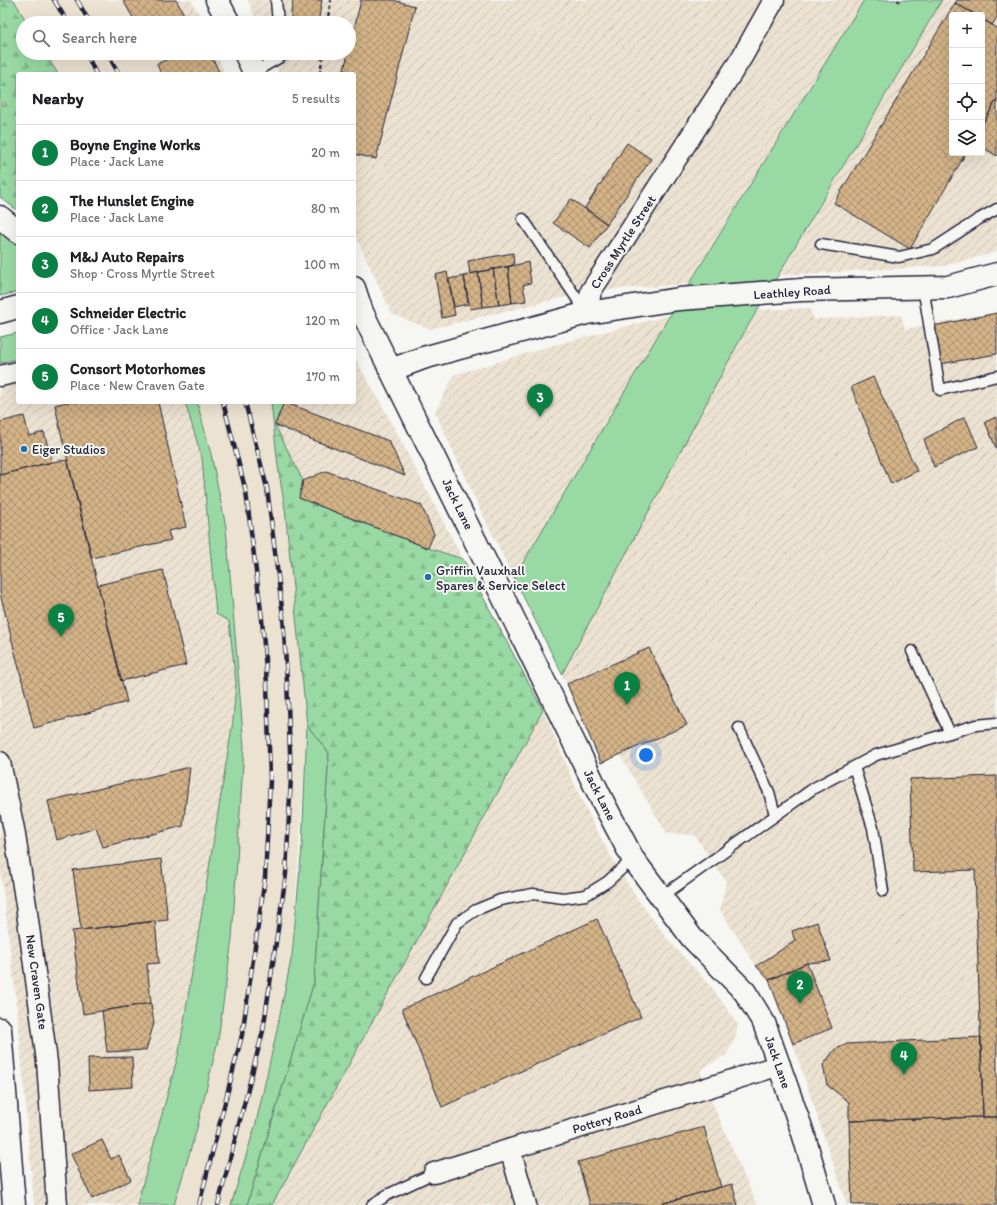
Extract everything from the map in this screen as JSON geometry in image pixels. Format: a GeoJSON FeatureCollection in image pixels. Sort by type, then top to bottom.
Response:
{"type":"FeatureCollection","features":[{"type":"Feature","properties":{"kind":"main road"},"geometry":{"type":"LineString","coordinates":[[217,0],[225,16]]}},
{"type":"Feature","properties":{"kind":"main road"},"geometry":{"type":"LineString","coordinates":[[0,217],[16,230]]}},
{"type":"Feature","properties":{"kind":"main road","name":"Leathley Road"},"geometry":{"type":"LineString","coordinates":[[587,313],[679,299],[801,290],[948,286],[997,274]]}},
{"type":"Feature","properties":{"kind":"main road","name":"Jack Lane"},"geometry":{"type":"LineString","coordinates":[[356,298],[358,308],[391,370],[602,800],[633,859],[692,938],[745,992],[764,1023],[803,1133],[824,1205]]}},
{"type":"Feature","properties":{"kind":"main road"},"geometry":{"type":"LineString","coordinates":[[0,312],[16,308]]}},
{"type":"Feature","properties":{"kind":"main road"},"geometry":{"type":"LineString","coordinates":[[391,370],[424,358],[587,313]]}},
{"type":"Feature","properties":{"kind":"main road"},"geometry":{"type":"LineString","coordinates":[[0,1029],[14,1205]]}},
{"type":"Feature","properties":{"kind":"street","name":"Cross Myrtle Street"},"geometry":{"type":"LineString","coordinates":[[587,313],[591,291],[742,57],[774,0]]}},
{"type":"Feature","properties":{"kind":"street"},"geometry":{"type":"LineString","coordinates":[[0,376],[16,372]]}},
{"type":"Feature","properties":{"kind":"street","name":"New Craven Gate"},"geometry":{"type":"LineString","coordinates":[[0,762],[14,829],[25,897],[48,1062],[57,1205]]}},
{"type":"Feature","properties":{"kind":"street","name":"Pottery Road"},"geometry":{"type":"LineString","coordinates":[[434,1173],[780,1065]]}},
{"type":"Feature","properties":{"kind":"street"},"geometry":{"type":"LineString","coordinates":[[510,1149],[526,1205]]}},
{"type":"Feature","properties":{"kind":"lane"},"geometry":{"type":"LineString","coordinates":[[276,0],[277,16]]}},
{"type":"Feature","properties":{"kind":"lane"},"geometry":{"type":"LineString","coordinates":[[251,66],[268,60]]}},
{"type":"Feature","properties":{"kind":"lane"},"geometry":{"type":"LineString","coordinates":[[821,244],[899,257],[933,249],[997,209]]}},
{"type":"Feature","properties":{"kind":"lane"},"geometry":{"type":"LineString","coordinates":[[522,219],[587,313]]}},
{"type":"Feature","properties":{"kind":"lane"},"geometry":{"type":"LineString","coordinates":[[923,287],[940,390],[997,376]]}},
{"type":"Feature","properties":{"kind":"lane"},"geometry":{"type":"LineString","coordinates":[[912,651],[950,733]]}},
{"type":"Feature","properties":{"kind":"lane"},"geometry":{"type":"LineString","coordinates":[[662,897],[814,788],[876,755],[976,725],[997,723]]}},
{"type":"Feature","properties":{"kind":"lane"},"geometry":{"type":"LineString","coordinates":[[739,728],[769,792],[776,815]]}},
{"type":"Feature","properties":{"kind":"lane"},"geometry":{"type":"LineString","coordinates":[[854,767],[873,828],[883,891]]}},
{"type":"Feature","properties":{"kind":"lane"},"geometry":{"type":"LineString","coordinates":[[426,978],[457,923],[476,910],[500,900],[533,894],[563,898],[586,895],[607,882],[633,859]]}},
{"type":"Feature","properties":{"kind":"lane"},"geometry":{"type":"LineString","coordinates":[[372,1205],[434,1173]]}},
{"type":"Feature","properties":{"kind":"path"},"geometry":{"type":"LineString","coordinates":[[328,16],[331,0]]}},
{"type":"Feature","properties":{"kind":"path"},"geometry":{"type":"LineString","coordinates":[[320,72],[321,60]]}},
{"type":"Feature","properties":{"kind":"shaded area"},"geometry":{"type":"Polygon","coordinates":[[[14,0],[120,0],[128,16],[23,16],[14,0]]]}},
{"type":"Feature","properties":{"kind":"shaded area"},"geometry":{"type":"Polygon","coordinates":[[[120,0],[191,0],[200,16],[128,16],[120,0]]]}},
{"type":"Feature","properties":{"kind":"shaded area"},"geometry":{"type":"Polygon","coordinates":[[[248,0],[864,0],[688,284],[591,291],[430,329],[392,314],[356,237],[356,72],[278,72],[272,60],[356,60],[356,16],[254,16],[248,0]]]}},
{"type":"Feature","properties":{"kind":"shaded area"},"geometry":{"type":"Polygon","coordinates":[[[942,0],[997,0],[997,252],[944,266],[780,275],[942,0]]]}},
{"type":"Feature","properties":{"kind":"shaded area"},"geometry":{"type":"Polygon","coordinates":[[[49,60],[152,60],[157,72],[57,72],[49,60]]]}},
{"type":"Feature","properties":{"kind":"shaded area"},"geometry":{"type":"Polygon","coordinates":[[[152,60],[219,60],[224,72],[157,72],[152,60]]]}},
{"type":"Feature","properties":{"kind":"shaded area"},"geometry":{"type":"Polygon","coordinates":[[[809,308],[814,319],[901,315],[905,329],[997,312],[997,1205],[847,1205],[793,1044],[769,980],[756,966],[720,910],[726,881],[694,835],[667,834],[620,755],[601,763],[562,674],[742,336],[759,310],[809,308]]]}},
{"type":"Feature","properties":{"kind":"shaded area"},"geometry":{"type":"Polygon","coordinates":[[[670,315],[514,578],[435,412],[454,375],[554,345],[670,315]]]}},
{"type":"Feature","properties":{"kind":"shaded area"},"geometry":{"type":"Polygon","coordinates":[[[16,333],[16,404],[186,404],[202,458],[216,614],[229,621],[236,683],[233,721],[179,1052],[137,1205],[34,1205],[17,1006],[0,866],[0,337],[16,333]]]}},
{"type":"Feature","properties":{"kind":"shaded area"},"geometry":{"type":"Polygon","coordinates":[[[356,360],[380,401],[463,559],[428,548],[299,498],[275,425],[283,404],[356,404],[356,360]]]}},
{"type":"Feature","properties":{"kind":"shaded area"},"geometry":{"type":"Polygon","coordinates":[[[198,404],[271,404],[278,466],[285,509],[307,725],[292,955],[256,1123],[231,1205],[174,1205],[197,1128],[218,1040],[232,939],[244,748],[226,527],[211,454],[198,404]]]}},
{"type":"Feature","properties":{"kind":"shaded area"},"geometry":{"type":"Polygon","coordinates":[[[543,710],[581,799],[606,848],[636,897],[670,942],[713,989],[738,1025],[735,1039],[726,1055],[700,1070],[715,1109],[757,1205],[272,1205],[543,710]]]}},
{"type":"Feature","properties":{"kind":"green space"},"geometry":{"type":"Polygon","coordinates":[[[0,0],[14,0],[23,16],[16,16],[16,60],[49,60],[57,72],[16,72],[16,209],[0,197],[0,0]]]}},
{"type":"Feature","properties":{"kind":"green space"},"geometry":{"type":"Polygon","coordinates":[[[864,0],[942,0],[742,336],[562,674],[514,578],[670,315],[864,0]]]}},
{"type":"Feature","properties":{"kind":"green space"},"geometry":{"type":"Polygon","coordinates":[[[0,231],[16,243],[16,292],[0,296],[0,231]]]}},
{"type":"Feature","properties":{"kind":"green space"},"geometry":{"type":"Polygon","coordinates":[[[16,333],[16,359],[0,363],[0,337],[16,333]]]}},
{"type":"Feature","properties":{"kind":"green space"},"geometry":{"type":"Polygon","coordinates":[[[186,404],[198,404],[211,454],[226,527],[244,748],[232,939],[218,1040],[197,1128],[174,1205],[137,1205],[179,1052],[233,721],[236,683],[229,621],[216,614],[202,458],[186,404]]]}},
{"type":"Feature","properties":{"kind":"green space"},"geometry":{"type":"Polygon","coordinates":[[[271,404],[283,404],[275,425],[303,481],[299,498],[428,548],[463,559],[543,710],[272,1205],[247,1205],[314,982],[329,753],[307,725],[285,509],[278,466],[271,404]]]}},
{"type":"Feature","properties":{"kind":"green space"},"geometry":{"type":"Polygon","coordinates":[[[307,725],[329,753],[314,982],[247,1205],[231,1205],[256,1123],[292,955],[302,846],[307,725]]]}},
{"type":"Feature","properties":{"kind":"building"},"geometry":{"type":"Polygon","coordinates":[[[123,0],[176,0],[185,16],[132,16],[123,0]]]}},
{"type":"Feature","properties":{"kind":"building"},"geometry":{"type":"Polygon","coordinates":[[[293,0],[322,0],[319,16],[291,16],[293,0]]]}},
{"type":"Feature","properties":{"kind":"building"},"geometry":{"type":"Polygon","coordinates":[[[361,0],[393,0],[415,6],[376,159],[356,154],[356,72],[343,72],[346,60],[356,60],[356,21],[361,0]]]}},
{"type":"Feature","properties":{"kind":"building"},"geometry":{"type":"Polygon","coordinates":[[[957,0],[997,0],[997,17],[992,25],[985,21],[985,12],[971,12],[955,3],[957,0]]]}},
{"type":"Feature","properties":{"kind":"building"},"geometry":{"type":"Polygon","coordinates":[[[955,3],[971,12],[950,12],[955,3]]]}},
{"type":"Feature","properties":{"kind":"building"},"geometry":{"type":"Polygon","coordinates":[[[949,13],[949,156],[964,156],[910,249],[834,203],[949,13]]]}},
{"type":"Feature","properties":{"kind":"building"},"geometry":{"type":"Polygon","coordinates":[[[985,21],[997,28],[997,99],[985,120],[985,21]]]}},
{"type":"Feature","properties":{"kind":"building"},"geometry":{"type":"Polygon","coordinates":[[[166,60],[213,60],[219,72],[160,72],[157,64],[166,60]]]}},
{"type":"Feature","properties":{"kind":"building"},"geometry":{"type":"Polygon","coordinates":[[[997,99],[997,156],[985,149],[985,120],[997,99]]]}},
{"type":"Feature","properties":{"kind":"building"},"geometry":{"type":"Polygon","coordinates":[[[627,143],[651,159],[607,224],[585,208],[627,143]]]}},
{"type":"Feature","properties":{"kind":"building"},"geometry":{"type":"Polygon","coordinates":[[[571,199],[607,224],[590,248],[553,223],[571,199]]]}},
{"type":"Feature","properties":{"kind":"building"},"geometry":{"type":"Polygon","coordinates":[[[513,253],[514,265],[470,274],[468,261],[513,253]]]}},
{"type":"Feature","properties":{"kind":"building"},"geometry":{"type":"Polygon","coordinates":[[[528,262],[531,283],[523,285],[526,301],[512,303],[508,267],[528,262]]]}},
{"type":"Feature","properties":{"kind":"building"},"geometry":{"type":"Polygon","coordinates":[[[508,267],[512,303],[499,305],[493,269],[508,267]]]}},
{"type":"Feature","properties":{"kind":"building"},"geometry":{"type":"Polygon","coordinates":[[[493,269],[499,305],[483,307],[478,272],[493,269]]]}},
{"type":"Feature","properties":{"kind":"building"},"geometry":{"type":"Polygon","coordinates":[[[447,272],[455,315],[442,318],[435,275],[447,272]]]}},
{"type":"Feature","properties":{"kind":"building"},"geometry":{"type":"Polygon","coordinates":[[[478,272],[483,307],[470,309],[464,276],[478,272]]]}},
{"type":"Feature","properties":{"kind":"building"},"geometry":{"type":"Polygon","coordinates":[[[464,276],[468,304],[454,307],[449,279],[464,276]]]}},
{"type":"Feature","properties":{"kind":"building"},"geometry":{"type":"Polygon","coordinates":[[[997,313],[997,354],[940,364],[933,326],[997,313]]]}},
{"type":"Feature","properties":{"kind":"building"},"geometry":{"type":"Polygon","coordinates":[[[873,377],[917,471],[891,484],[851,387],[873,377]]]}},
{"type":"Feature","properties":{"kind":"building"},"geometry":{"type":"Polygon","coordinates":[[[158,404],[186,527],[168,531],[171,540],[92,558],[55,405],[158,404]]]}},
{"type":"Feature","properties":{"kind":"building"},"geometry":{"type":"Polygon","coordinates":[[[283,404],[289,404],[389,441],[405,476],[275,425],[283,404]]]}},
{"type":"Feature","properties":{"kind":"building","name":"Eiger Studios"},"geometry":{"type":"Polygon","coordinates":[[[24,416],[29,436],[44,432],[52,462],[0,475],[0,422],[24,416]]]}},
{"type":"Feature","properties":{"kind":"building"},"geometry":{"type":"Polygon","coordinates":[[[965,417],[978,447],[934,467],[924,439],[965,417]]]}},
{"type":"Feature","properties":{"kind":"building"},"geometry":{"type":"Polygon","coordinates":[[[997,417],[997,450],[985,422],[997,417]]]}},
{"type":"Feature","properties":{"kind":"building"},"geometry":{"type":"Polygon","coordinates":[[[67,460],[127,702],[34,728],[0,593],[0,475],[52,462],[67,460]]]}},
{"type":"Feature","properties":{"kind":"building"},"geometry":{"type":"Polygon","coordinates":[[[326,471],[421,505],[434,534],[428,548],[299,498],[303,481],[326,471]]]}},
{"type":"Feature","properties":{"kind":"building"},"geometry":{"type":"Polygon","coordinates":[[[163,570],[186,665],[121,681],[98,585],[163,570]]]}},
{"type":"Feature","properties":{"kind":"building"},"geometry":{"type":"Polygon","coordinates":[[[649,648],[687,725],[601,763],[567,684],[649,648]]]}},
{"type":"Feature","properties":{"kind":"building"},"geometry":{"type":"Polygon","coordinates":[[[190,767],[183,826],[103,847],[96,828],[57,840],[48,801],[190,767]]]}},
{"type":"Feature","properties":{"kind":"building"},"geometry":{"type":"Polygon","coordinates":[[[997,776],[997,1117],[983,1117],[975,870],[913,872],[910,779],[997,776]]]}},
{"type":"Feature","properties":{"kind":"building"},"geometry":{"type":"Polygon","coordinates":[[[161,859],[168,920],[81,930],[73,870],[161,859]]]}},
{"type":"Feature","properties":{"kind":"building"},"geometry":{"type":"Polygon","coordinates":[[[597,919],[641,1017],[442,1107],[402,1009],[597,919]]]}},
{"type":"Feature","properties":{"kind":"building"},"geometry":{"type":"Polygon","coordinates":[[[155,921],[159,963],[147,964],[151,1003],[83,1014],[72,931],[155,921]]]}},
{"type":"Feature","properties":{"kind":"building"},"geometry":{"type":"Polygon","coordinates":[[[817,922],[831,961],[807,963],[769,980],[756,966],[795,941],[792,931],[817,922]]]}},
{"type":"Feature","properties":{"kind":"building"},"geometry":{"type":"Polygon","coordinates":[[[807,963],[832,1028],[793,1044],[769,980],[807,963]]]}},
{"type":"Feature","properties":{"kind":"building"},"geometry":{"type":"Polygon","coordinates":[[[151,1003],[154,1023],[146,1050],[107,1052],[102,1011],[151,1003]]]}},
{"type":"Feature","properties":{"kind":"building"},"geometry":{"type":"Polygon","coordinates":[[[981,1037],[983,1117],[849,1121],[849,1102],[827,1085],[823,1065],[835,1049],[847,1044],[981,1037]]]}},
{"type":"Feature","properties":{"kind":"building"},"geometry":{"type":"Polygon","coordinates":[[[132,1057],[133,1087],[89,1090],[88,1058],[132,1057]]]}},
{"type":"Feature","properties":{"kind":"building"},"geometry":{"type":"Polygon","coordinates":[[[997,1117],[997,1205],[852,1205],[849,1121],[997,1117]]]}},
{"type":"Feature","properties":{"kind":"building"},"geometry":{"type":"Polygon","coordinates":[[[704,1127],[721,1187],[657,1205],[590,1205],[578,1162],[704,1127]]]}},
{"type":"Feature","properties":{"kind":"building"},"geometry":{"type":"Polygon","coordinates":[[[102,1140],[111,1159],[119,1155],[131,1180],[92,1199],[71,1154],[102,1140]]]}},
{"type":"Feature","properties":{"kind":"building"},"geometry":{"type":"Polygon","coordinates":[[[732,1184],[738,1205],[657,1205],[721,1187],[732,1184]]]}},
{"type":"Feature","properties":{"kind":"railway"},"geometry":{"type":"LineString","coordinates":[[54,0],[64,16]]}},
{"type":"Feature","properties":{"kind":"railway"},"geometry":{"type":"LineString","coordinates":[[77,0],[86,16]]}},
{"type":"Feature","properties":{"kind":"railway"},"geometry":{"type":"LineString","coordinates":[[89,60],[95,72]]}},
{"type":"Feature","properties":{"kind":"railway"},"geometry":{"type":"LineString","coordinates":[[111,60],[118,72]]}},
{"type":"Feature","properties":{"kind":"railway"},"geometry":{"type":"LineString","coordinates":[[199,1205],[242,1035],[265,878],[270,780],[267,684],[262,619],[246,492],[224,404]]}},
{"type":"Feature","properties":{"kind":"railway"},"geometry":{"type":"LineString","coordinates":[[218,1205],[263,1031],[286,874],[291,776],[283,616],[267,488],[246,404]]}},
{"type":"Feature","properties":{"kind":"place","name":"M&J Auto Repairs"},"geometry":{"type":"Point","coordinates":[540,417]}},
{"type":"Feature","properties":{"kind":"place","name":"Eiger Studios"},"geometry":{"type":"Point","coordinates":[24,449]}},
{"type":"Feature","properties":{"kind":"place","name":"Griffin Vauxhall Spares & Service Select"},"geometry":{"type":"Point","coordinates":[428,577]}},
{"type":"Feature","properties":{"kind":"place","name":"Consort Motorhomes"},"geometry":{"type":"Point","coordinates":[61,637]}},
{"type":"Feature","properties":{"kind":"place","name":"Boyne Engine Works"},"geometry":{"type":"Point","coordinates":[627,705]}},
{"type":"Feature","properties":{"kind":"place","name":"The Hunslet Engine"},"geometry":{"type":"Point","coordinates":[800,1004]}},
{"type":"Feature","properties":{"kind":"place","name":"Schneider Electric"},"geometry":{"type":"Point","coordinates":[904,1075]}}]}
